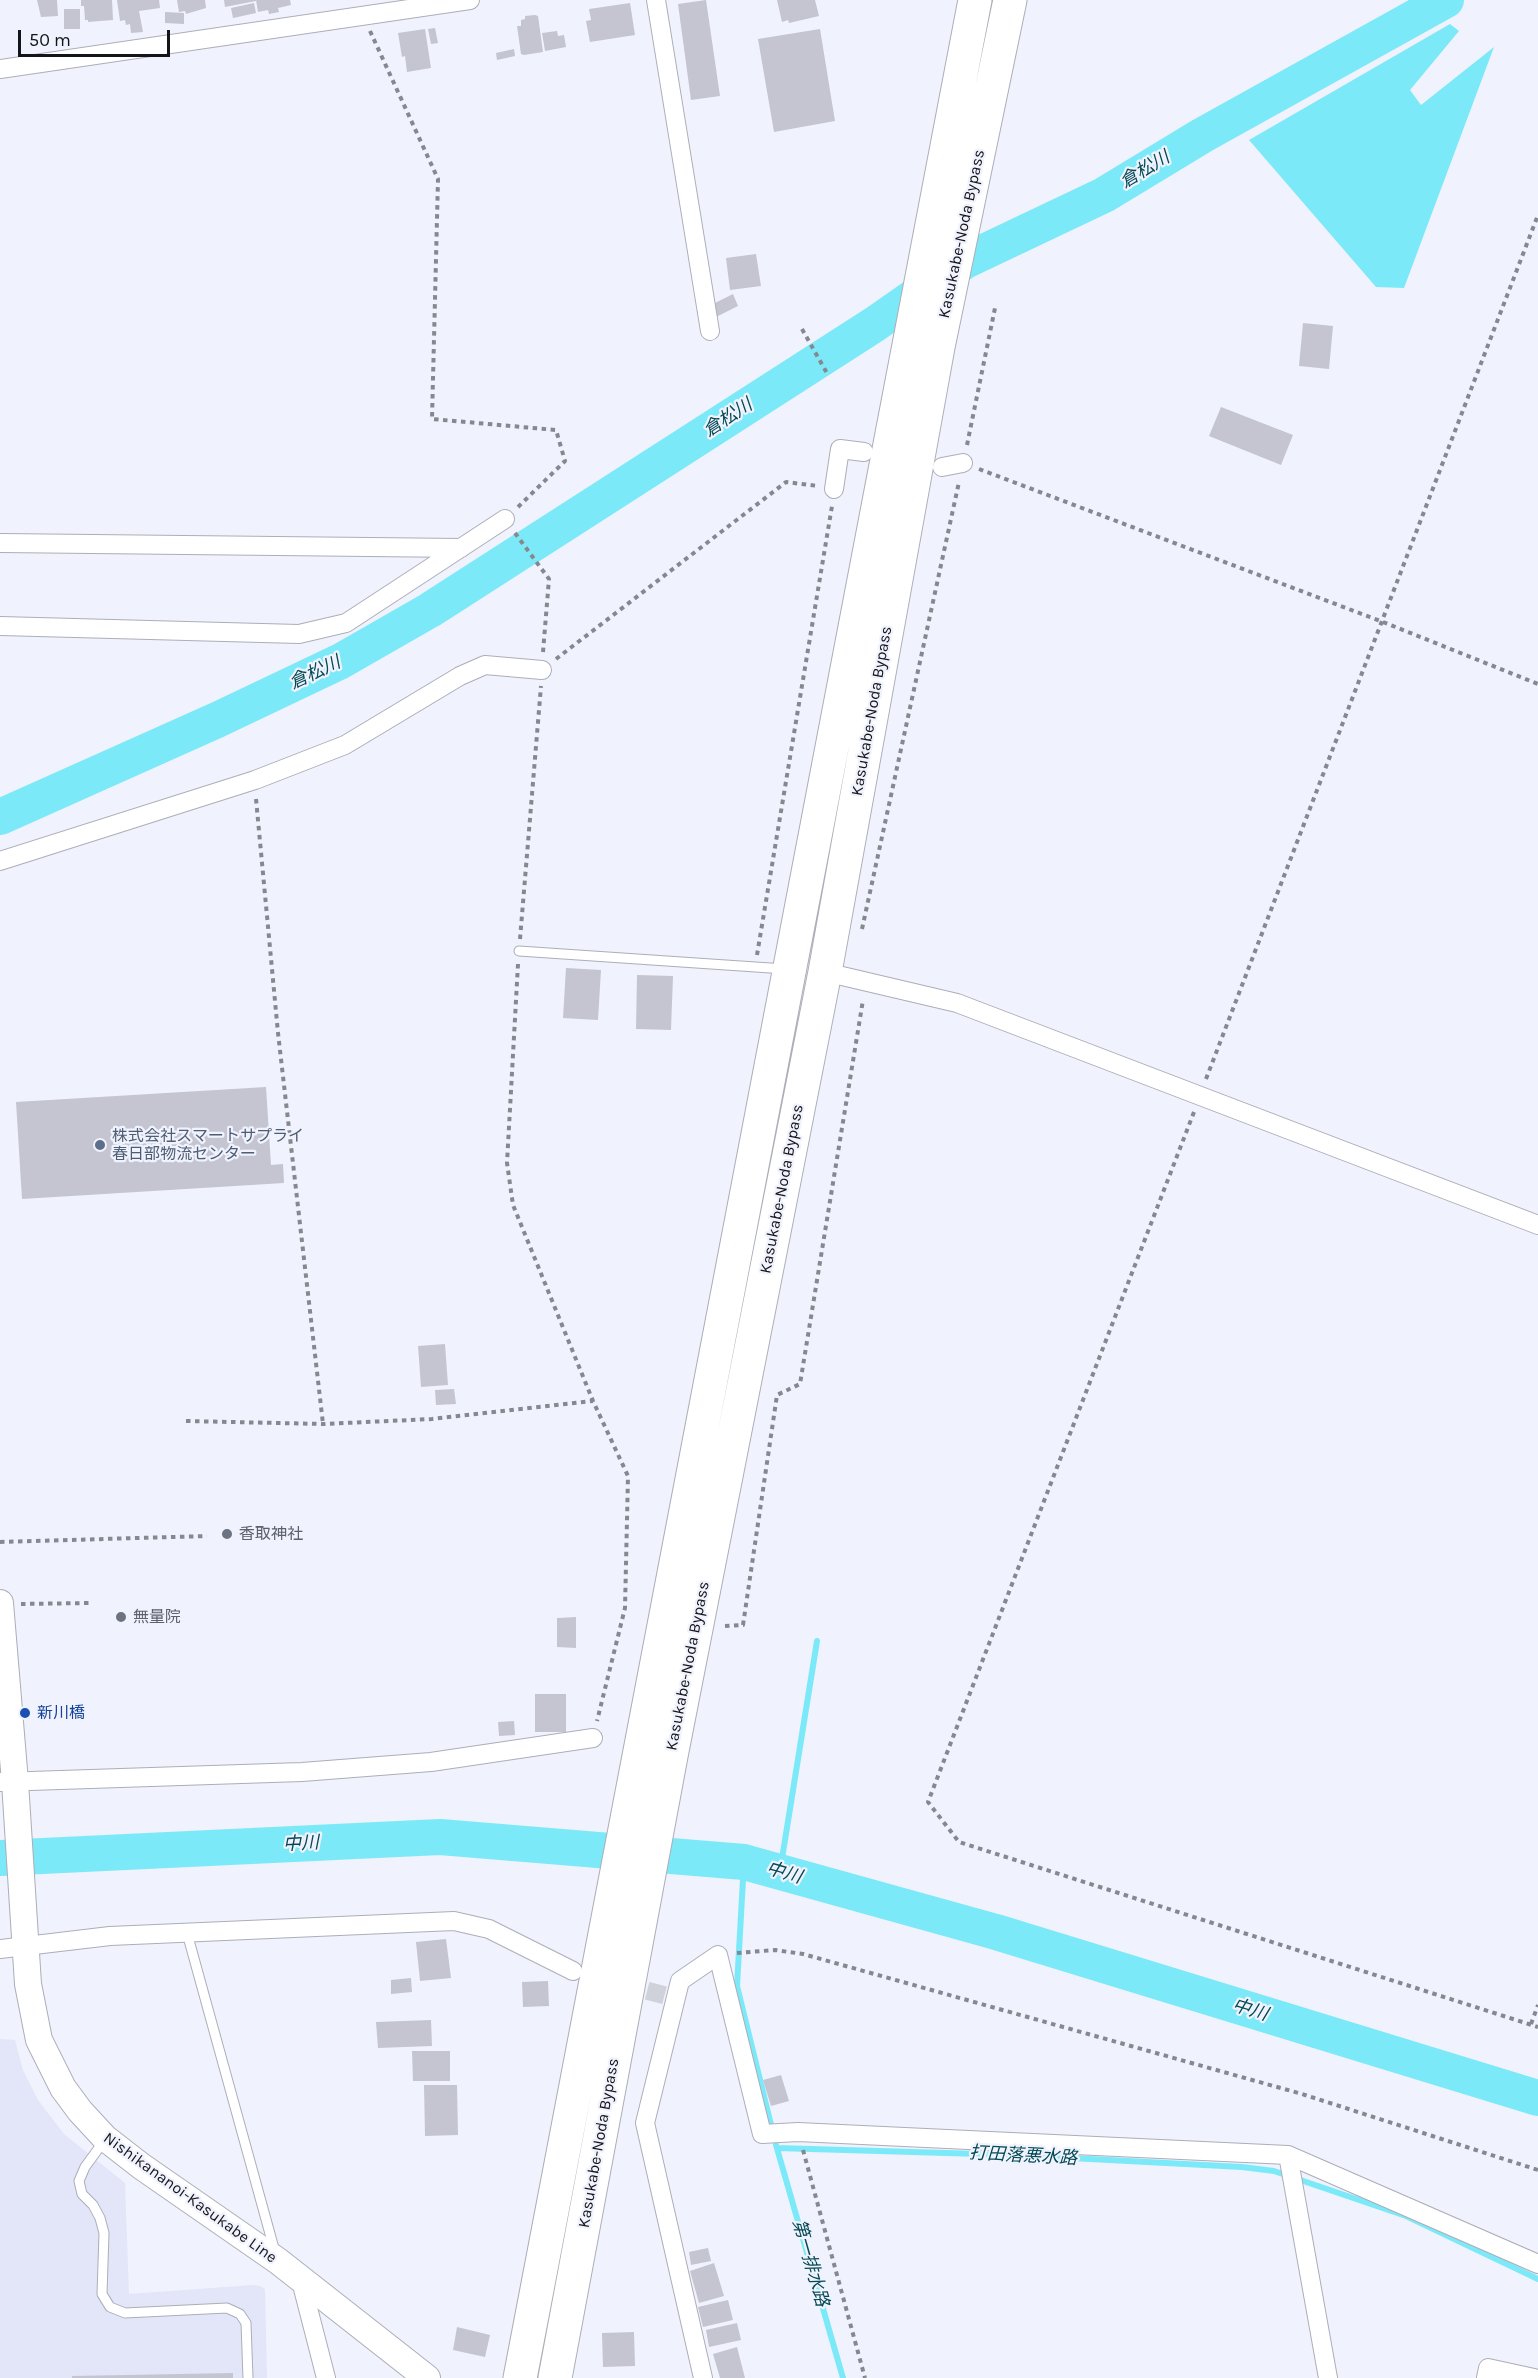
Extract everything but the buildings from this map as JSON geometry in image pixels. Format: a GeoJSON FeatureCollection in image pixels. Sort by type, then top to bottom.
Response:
{"type":"FeatureCollection","features":[{"type":"Feature","properties":{"kind":"highway","name":"Kasukabe-Noda Bypass"},"geometry":{"type":"LineString","coordinates":[[656,1753],[790,969],[975,0]]}},
{"type":"Feature","properties":{"kind":"highway","name":"Kasukabe-Noda Bypass"},"geometry":{"type":"LineString","coordinates":[[520,2378],[618,1949],[656,1753],[825,972],[938,347],[1010,0]]}},
{"type":"Feature","properties":{"kind":"highway","name":"Kasukabe-Noda Bypass"},"geometry":{"type":"LineString","coordinates":[[555,2378],[618,1949]]}},
{"type":"Feature","properties":{"kind":"main road"},"geometry":{"type":"LineString","coordinates":[[0,1603],[10,1790],[25,1939]]}},
{"type":"Feature","properties":{"kind":"main road","name":"Nishikananoi-Kasukabe Line"},"geometry":{"type":"LineString","coordinates":[[25,1939],[31,2005],[39,2040],[63,2088],[105,2138],[141,2166],[278,2261],[427,2378]]}},
{"type":"Feature","properties":{"kind":"street"},"geometry":{"type":"LineString","coordinates":[[0,69],[362,8],[470,0]]}},
{"type":"Feature","properties":{"kind":"street"},"geometry":{"type":"LineString","coordinates":[[656,0],[710,331]]}},
{"type":"Feature","properties":{"kind":"street"},"geometry":{"type":"LineString","coordinates":[[834,489],[840,449],[864,452]]}},
{"type":"Feature","properties":{"kind":"street"},"geometry":{"type":"LineString","coordinates":[[942,467],[963,463]]}},
{"type":"Feature","properties":{"kind":"street"},"geometry":{"type":"LineString","coordinates":[[0,626],[299,634],[346,623],[505,519]]}},
{"type":"Feature","properties":{"kind":"street"},"geometry":{"type":"LineString","coordinates":[[0,543],[461,548]]}},
{"type":"Feature","properties":{"kind":"street"},"geometry":{"type":"LineString","coordinates":[[0,861],[255,780],[345,746],[460,676],[485,665],[542,670]]}},
{"type":"Feature","properties":{"kind":"street"},"geometry":{"type":"LineString","coordinates":[[825,972],[957,1003],[1201,1094],[1538,1225]]}},
{"type":"Feature","properties":{"kind":"street"},"geometry":{"type":"LineString","coordinates":[[10,1790],[431,1762],[593,1738]]}},
{"type":"Feature","properties":{"kind":"street"},"geometry":{"type":"LineString","coordinates":[[0,1948],[25,1939],[454,1921],[489,1929],[573,1971]]}},
{"type":"Feature","properties":{"kind":"street"},"geometry":{"type":"LineString","coordinates":[[703,2378],[645,2123],[680,1981],[718,1955],[762,2134],[798,2132],[1287,2155],[1538,2264]]}},
{"type":"Feature","properties":{"kind":"street"},"geometry":{"type":"LineString","coordinates":[[1287,2155],[1328,2378]]}},
{"type":"Feature","properties":{"kind":"street"},"geometry":{"type":"LineString","coordinates":[[301,2280],[326,2378]]}},
{"type":"Feature","properties":{"kind":"street"},"geometry":{"type":"LineString","coordinates":[[1486,2378],[1488,2368],[1534,2378]]}},
{"type":"Feature","properties":{"kind":"lane"},"geometry":{"type":"LineString","coordinates":[[519,951],[790,969]]}},
{"type":"Feature","properties":{"kind":"lane"},"geometry":{"type":"LineString","coordinates":[[187,1933],[278,2261]]}},
{"type":"Feature","properties":{"kind":"lane"},"geometry":{"type":"LineString","coordinates":[[105,2138],[85,2167],[79,2181],[82,2194],[93,2205],[104,2233],[102,2294],[110,2307],[125,2313],[227,2308],[240,2314],[246,2323],[248,2378]]}},
{"type":"Feature","properties":{"kind":"path"},"geometry":{"type":"LineString","coordinates":[[362,8],[438,179],[432,418],[556,430],[565,461],[505,519],[549,579],[519,951],[507,1163],[513,1205],[593,1401],[628,1476],[625,1608],[593,1738]]}},
{"type":"Feature","properties":{"kind":"path"},"geometry":{"type":"LineString","coordinates":[[1538,215],[928,1802],[959,1842],[1538,2027]]}},
{"type":"Feature","properties":{"kind":"path"},"geometry":{"type":"LineString","coordinates":[[861,931],[995,308]]}},
{"type":"Feature","properties":{"kind":"path"},"geometry":{"type":"LineString","coordinates":[[802,329],[828,375]]}},
{"type":"Feature","properties":{"kind":"path"},"geometry":{"type":"LineString","coordinates":[[963,463],[1383,622],[1538,684]]}},
{"type":"Feature","properties":{"kind":"path"},"geometry":{"type":"LineString","coordinates":[[542,670],[786,482],[834,489],[755,967]]}},
{"type":"Feature","properties":{"kind":"path"},"geometry":{"type":"LineString","coordinates":[[255,780],[278,1033],[322,1424]]}},
{"type":"Feature","properties":{"kind":"path"},"geometry":{"type":"LineString","coordinates":[[725,1626],[743,1625],[777,1395],[800,1384],[866,981]]}},
{"type":"Feature","properties":{"kind":"path"},"geometry":{"type":"LineString","coordinates":[[186,1421],[322,1424],[432,1419],[593,1401]]}},
{"type":"Feature","properties":{"kind":"path"},"geometry":{"type":"LineString","coordinates":[[0,1542],[207,1536]]}},
{"type":"Feature","properties":{"kind":"path"},"geometry":{"type":"LineString","coordinates":[[0,1603],[92,1603]]}},
{"type":"Feature","properties":{"kind":"path"},"geometry":{"type":"LineString","coordinates":[[718,1955],[775,1950],[803,1954],[1302,2094],[1538,2170]]}},
{"type":"Feature","properties":{"kind":"path"},"geometry":{"type":"LineString","coordinates":[[1531,2024],[1538,2005]]}},
{"type":"Feature","properties":{"kind":"path"},"geometry":{"type":"LineString","coordinates":[[798,2132],[865,2378]]}},
{"type":"Feature","properties":{"kind":"shaded area"},"geometry":{"type":"Polygon","coordinates":[[[0,2039],[15,2040],[23,2070],[38,2100],[64,2134],[125,2183],[129,2294],[253,2285],[265,2289],[267,2378],[0,2378],[0,2039]]]}},
{"type":"Feature","properties":{"kind":"water"},"geometry":{"type":"Polygon","coordinates":[[[1450,24],[1459,31],[1410,90],[1421,105],[1494,47],[1404,288],[1376,287],[1249,140],[1450,24]]]}},
{"type":"Feature","properties":{"kind":"waterway","name":"倉松川"},"geometry":{"type":"LineString","coordinates":[[0,817],[217,720],[341,661],[430,610],[875,324],[965,261],[1104,195],[1203,135],[1446,0]]}},
{"type":"Feature","properties":{"kind":"waterway"},"geometry":{"type":"LineString","coordinates":[[780,1871],[817,1641]]}},
{"type":"Feature","properties":{"kind":"waterway","name":"中川"},"geometry":{"type":"LineString","coordinates":[[0,1858],[440,1837],[744,1862],[996,1932],[1538,2098]]}},
{"type":"Feature","properties":{"kind":"waterway","name":"打田落悪水路"},"geometry":{"type":"LineString","coordinates":[[744,1862],[737,1986],[773,2133]]}},
{"type":"Feature","properties":{"kind":"waterway","name":"第一排水路"},"geometry":{"type":"LineString","coordinates":[[776,2145],[843,2378]]}},
{"type":"Feature","properties":{"kind":"waterway","name":"打田落悪水路"},"geometry":{"type":"LineString","coordinates":[[777,2148],[1014,2155],[1242,2167],[1274,2171],[1406,2216],[1538,2279]]}},
{"type":"Feature","properties":{"kind":"tunnel"},"geometry":{"type":"LineString","coordinates":[[621,1984],[675,1998]]}},
{"type":"Feature","properties":{"kind":"place","name":"株式会社スマートサプライ 春日部物流センター"},"geometry":{"type":"Point","coordinates":[100,1145]}},
{"type":"Feature","properties":{"kind":"place","name":"香取神社"},"geometry":{"type":"Point","coordinates":[227,1534]}},
{"type":"Feature","properties":{"kind":"place","name":"無量院"},"geometry":{"type":"Point","coordinates":[121,1617]}},
{"type":"Feature","properties":{"kind":"place","name":"新川橋"},"geometry":{"type":"Point","coordinates":[25,1713]}}]}
